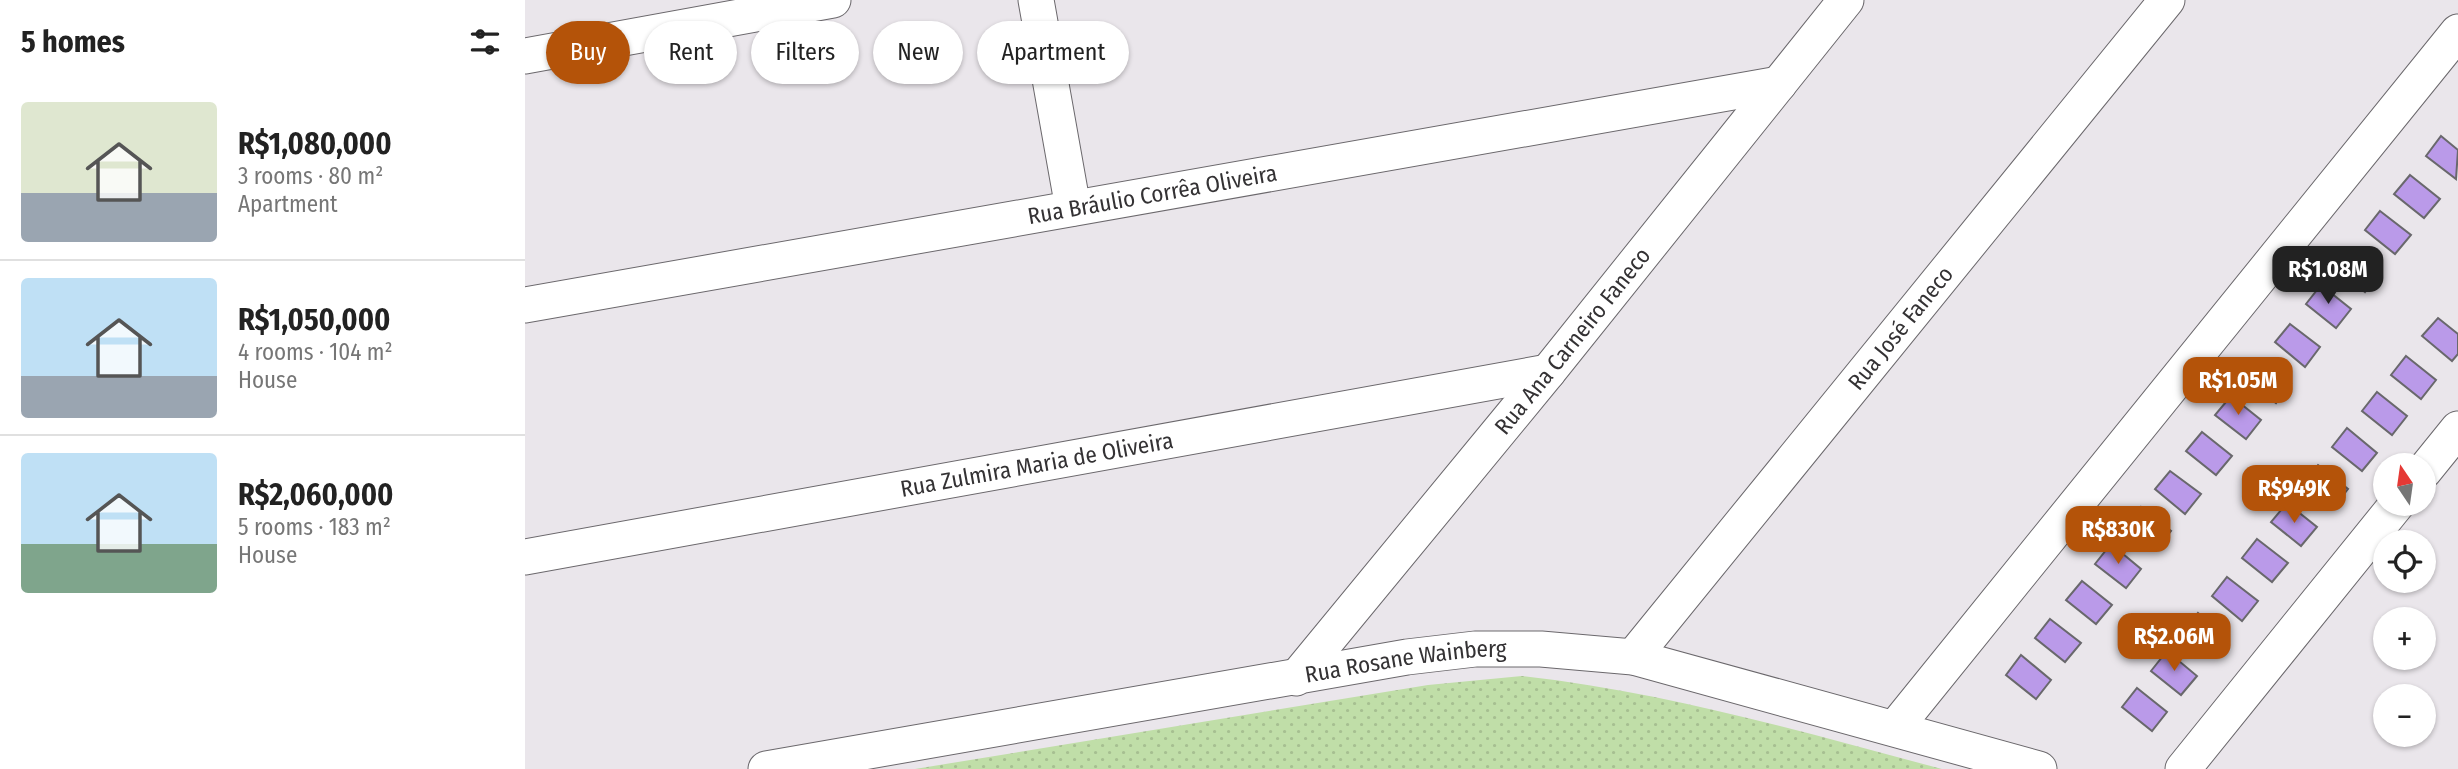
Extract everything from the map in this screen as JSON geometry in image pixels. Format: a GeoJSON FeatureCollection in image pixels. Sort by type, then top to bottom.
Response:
{"type":"FeatureCollection","features":[{"type":"Feature","properties":{"kind":"street"},"geometry":{"type":"LineString","coordinates":[[525,56],[833,0]]}},
{"type":"Feature","properties":{"kind":"street"},"geometry":{"type":"LineString","coordinates":[[1037,0],[1073,208]]}},
{"type":"Feature","properties":{"kind":"street","name":"Rua Ana Carneiro Faneco"},"geometry":{"type":"LineString","coordinates":[[1296,678],[1548,372],[1846,0]]}},
{"type":"Feature","properties":{"kind":"street","name":"Rua José Faneco"},"geometry":{"type":"LineString","coordinates":[[1633,657],[2167,0]]}},
{"type":"Feature","properties":{"kind":"street"},"geometry":{"type":"LineString","coordinates":[[1895,728],[2458,32]]}},
{"type":"Feature","properties":{"kind":"street","name":"Rua Bráulio Corrêa Oliveira"},"geometry":{"type":"LineString","coordinates":[[525,305],[1779,84]]}},
{"type":"Feature","properties":{"kind":"street","name":"Rua Zulmira Maria de Oliveira"},"geometry":{"type":"LineString","coordinates":[[525,557],[1548,372]]}},
{"type":"Feature","properties":{"kind":"street"},"geometry":{"type":"LineString","coordinates":[[2436,456],[2458,429]]}},
{"type":"Feature","properties":{"kind":"street"},"geometry":{"type":"LineString","coordinates":[[2183,769],[2387,516]]}},
{"type":"Feature","properties":{"kind":"street","name":"Rua Rosane Wainberg"},"geometry":{"type":"LineString","coordinates":[[766,769],[1407,657],[1475,649],[1541,649],[1633,657],[2039,769]]}},
{"type":"Feature","properties":{"kind":"green space"},"geometry":{"type":"Polygon","coordinates":[[[1522,676],[1629,692],[1681,703],[1942,769],[915,769],[1428,685],[1522,676]]]}},
{"type":"Feature","properties":{"kind":"building"},"geometry":{"type":"Polygon","coordinates":[[[2441,136],[2458,150],[2456,179],[2426,156],[2441,136]]]}},
{"type":"Feature","properties":{"kind":"building"},"geometry":{"type":"Polygon","coordinates":[[[2410,175],[2440,199],[2424,218],[2394,194],[2410,175]]]}},
{"type":"Feature","properties":{"kind":"building"},"geometry":{"type":"Polygon","coordinates":[[[2380,211],[2411,235],[2395,254],[2365,230],[2380,211]]]}},
{"type":"Feature","properties":{"kind":"building"},"geometry":{"type":"Polygon","coordinates":[[[2350,249],[2381,273],[2365,292],[2335,268],[2350,249]]]}},
{"type":"Feature","properties":{"kind":"building"},"geometry":{"type":"Polygon","coordinates":[[[2321,285],[2351,309],[2336,328],[2306,304],[2321,285]]]}},
{"type":"Feature","properties":{"kind":"building"},"geometry":{"type":"Polygon","coordinates":[[[2438,318],[2458,334],[2458,354],[2452,361],[2422,336],[2438,318]]]}},
{"type":"Feature","properties":{"kind":"building"},"geometry":{"type":"Polygon","coordinates":[[[2290,324],[2320,347],[2305,367],[2275,342],[2290,324]]]}},
{"type":"Feature","properties":{"kind":"building"},"geometry":{"type":"Polygon","coordinates":[[[2406,356],[2436,380],[2421,399],[2391,375],[2406,356]]]}},
{"type":"Feature","properties":{"kind":"building"},"geometry":{"type":"Polygon","coordinates":[[[2261,360],[2291,384],[2276,403],[2245,379],[2261,360]]]}},
{"type":"Feature","properties":{"kind":"building"},"geometry":{"type":"Polygon","coordinates":[[[2377,392],[2407,416],[2392,435],[2362,411],[2377,392]]]}},
{"type":"Feature","properties":{"kind":"building"},"geometry":{"type":"Polygon","coordinates":[[[2231,396],[2261,420],[2246,439],[2215,415],[2231,396]]]}},
{"type":"Feature","properties":{"kind":"building"},"geometry":{"type":"Polygon","coordinates":[[[2347,428],[2377,453],[2373,453],[2373,458],[2362,471],[2332,447],[2347,428]]]}},
{"type":"Feature","properties":{"kind":"building"},"geometry":{"type":"Polygon","coordinates":[[[2202,432],[2232,456],[2216,475],[2186,451],[2202,432]]]}},
{"type":"Feature","properties":{"kind":"building"},"geometry":{"type":"Polygon","coordinates":[[[2318,465],[2348,489],[2333,508],[2302,483],[2318,465]]]}},
{"type":"Feature","properties":{"kind":"building"},"geometry":{"type":"Polygon","coordinates":[[[2170,471],[2201,494],[2185,514],[2155,489],[2170,471]]]}},
{"type":"Feature","properties":{"kind":"building"},"geometry":{"type":"Polygon","coordinates":[[[2287,503],[2317,527],[2301,546],[2271,522],[2287,503]]]}},
{"type":"Feature","properties":{"kind":"building"},"geometry":{"type":"Polygon","coordinates":[[[2141,507],[2171,531],[2156,550],[2125,526],[2141,507]]]}},
{"type":"Feature","properties":{"kind":"building"},"geometry":{"type":"Polygon","coordinates":[[[2257,539],[2288,563],[2272,582],[2242,558],[2257,539]]]}},
{"type":"Feature","properties":{"kind":"building"},"geometry":{"type":"Polygon","coordinates":[[[2111,544],[2141,569],[2126,588],[2095,564],[2111,544]]]}},
{"type":"Feature","properties":{"kind":"building"},"geometry":{"type":"Polygon","coordinates":[[[2227,577],[2258,601],[2242,621],[2212,596],[2227,577]]]}},
{"type":"Feature","properties":{"kind":"building"},"geometry":{"type":"Polygon","coordinates":[[[2082,581],[2112,605],[2096,624],[2066,600],[2082,581]]]}},
{"type":"Feature","properties":{"kind":"building"},"geometry":{"type":"Polygon","coordinates":[[[2198,613],[2228,637],[2212,657],[2182,632],[2198,613]]]}},
{"type":"Feature","properties":{"kind":"building"},"geometry":{"type":"Polygon","coordinates":[[[2050,619],[2081,643],[2065,662],[2035,638],[2050,619]]]}},
{"type":"Feature","properties":{"kind":"building"},"geometry":{"type":"Polygon","coordinates":[[[2167,651],[2197,676],[2181,695],[2151,671],[2167,651]]]}},
{"type":"Feature","properties":{"kind":"building"},"geometry":{"type":"Polygon","coordinates":[[[2021,655],[2051,680],[2036,699],[2006,675],[2021,655]]]}},
{"type":"Feature","properties":{"kind":"building"},"geometry":{"type":"Polygon","coordinates":[[[2137,688],[2167,712],[2152,731],[2122,707],[2137,688]]]}}]}
